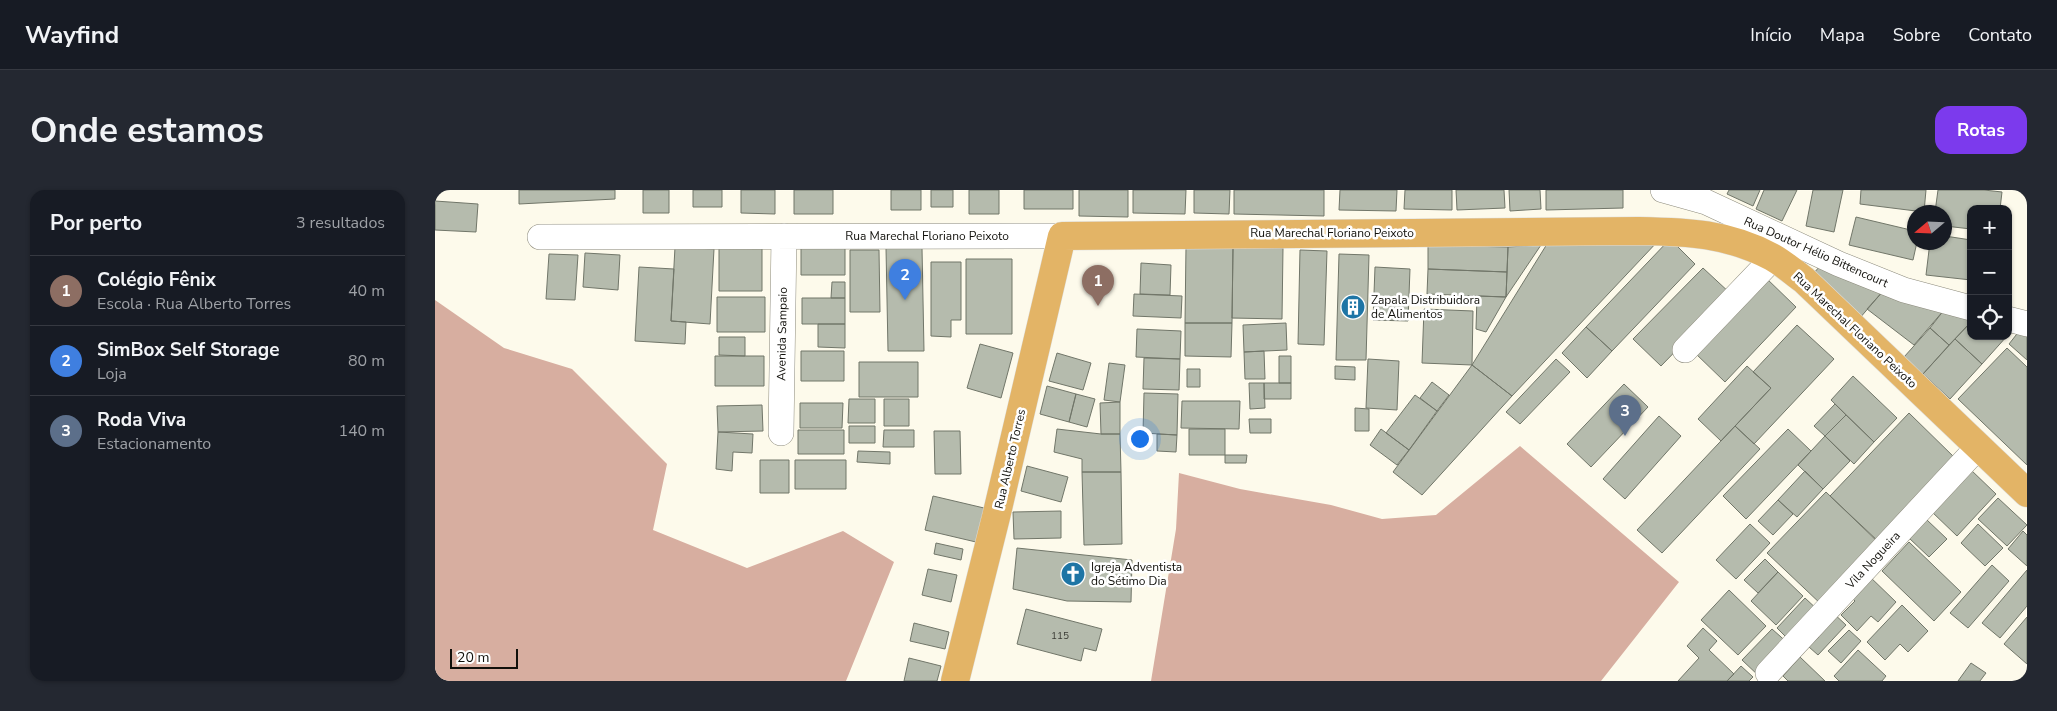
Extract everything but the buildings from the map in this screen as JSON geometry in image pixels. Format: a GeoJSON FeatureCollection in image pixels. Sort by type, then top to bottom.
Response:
{"type":"FeatureCollection","features":[{"type":"Feature","properties":{"kind":"main road","name":"Rua Marechal Floriano Peixoto"},"geometry":{"type":"LineString","coordinates":[[1062,236],[1639,231],[1694,232],[1737,241],[1773,258],[1803,280],[2027,493]]}},
{"type":"Feature","properties":{"kind":"main road","name":"Rua Alberto Torres"},"geometry":{"type":"LineString","coordinates":[[955,681],[1062,236]]}},
{"type":"Feature","properties":{"kind":"street","name":"Rua Doutor Hélio Bittencourt"},"geometry":{"type":"LineString","coordinates":[[1663,190],[1706,202],[1839,264],[1904,290],[1967,307]]}},
{"type":"Feature","properties":{"kind":"street","name":"Avenida Sampaio"},"geometry":{"type":"LineString","coordinates":[[781,433],[784,236]]}},
{"type":"Feature","properties":{"kind":"street","name":"Rua Marechal Floriano Peixoto"},"geometry":{"type":"LineString","coordinates":[[540,237],[1062,236]]}},
{"type":"Feature","properties":{"kind":"street"},"geometry":{"type":"LineString","coordinates":[[1685,350],[1773,258]]}},
{"type":"Feature","properties":{"kind":"street"},"geometry":{"type":"LineString","coordinates":[[2012,320],[2027,324]]}},
{"type":"Feature","properties":{"kind":"street","name":"Vila Nogueira"},"geometry":{"type":"LineString","coordinates":[[1769,673],[1978,447]]}},
{"type":"Feature","properties":{"kind":"shaded area"},"geometry":{"type":"Polygon","coordinates":[[[435,300],[504,348],[572,369],[667,464],[653,530],[747,568],[843,531],[894,562],[846,681],[435,681],[435,300]]]}},
{"type":"Feature","properties":{"kind":"shaded area"},"geometry":{"type":"Polygon","coordinates":[[[1520,446],[1679,582],[1601,681],[1151,681],[1176,529],[1179,473],[1240,489],[1331,505],[1382,519],[1436,515],[1520,446]]]}},
{"type":"Feature","properties":{"kind":"place","name":"SimBox Self Storage"},"geometry":{"type":"Point","coordinates":[905,300]}},
{"type":"Feature","properties":{"kind":"place","name":"Colégio Fênix"},"geometry":{"type":"Point","coordinates":[1098,306]}},
{"type":"Feature","properties":{"kind":"place","name":"Zapala Distribuidora de Alimentos"},"geometry":{"type":"Point","coordinates":[1353,307]}},
{"type":"Feature","properties":{"kind":"place","name":"Roda Viva"},"geometry":{"type":"Point","coordinates":[1625,436]}},
{"type":"Feature","properties":{"kind":"place","name":"Igreja Adventista do Sétimo Dia"},"geometry":{"type":"Point","coordinates":[1073,574]}}]}
